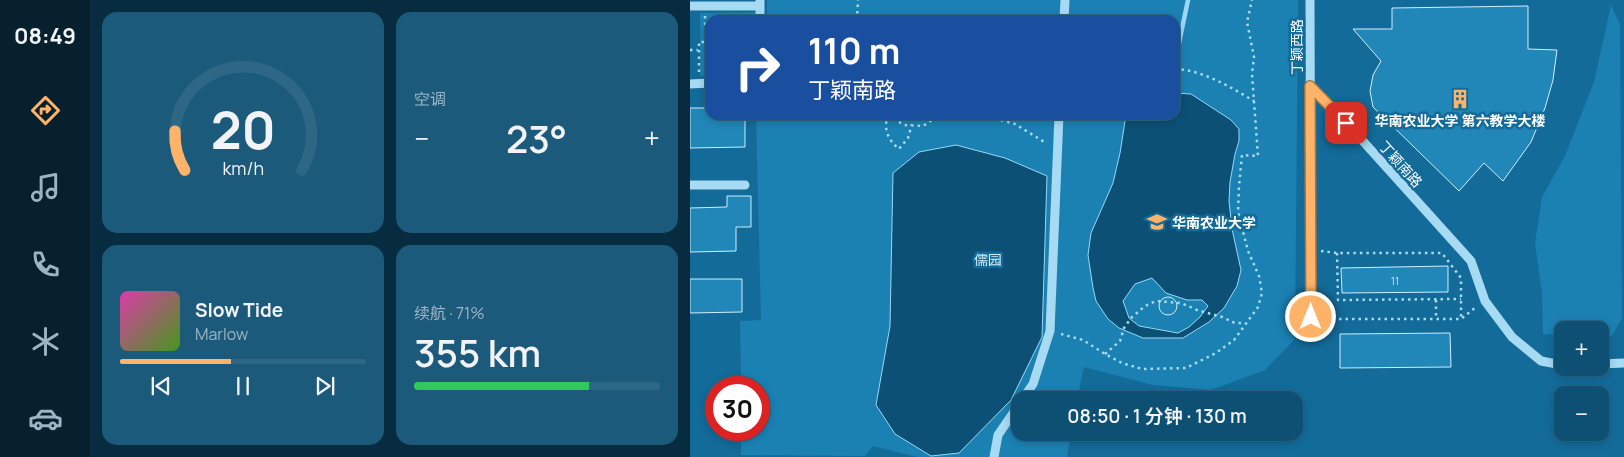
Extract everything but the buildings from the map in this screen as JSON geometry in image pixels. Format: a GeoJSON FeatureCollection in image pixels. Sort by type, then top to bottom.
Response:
{"type":"FeatureCollection","features":[{"type":"Feature","properties":{"kind":"street"},"geometry":{"type":"LineString","coordinates":[[1064,15],[1065,0]]}},
{"type":"Feature","properties":{"kind":"street","name":"丁颖西路"},"geometry":{"type":"LineString","coordinates":[[1310,0],[1311,334]]}},
{"type":"Feature","properties":{"kind":"street"},"geometry":{"type":"LineString","coordinates":[[690,6],[760,3]]}},
{"type":"Feature","properties":{"kind":"street","name":"丁颖南路"},"geometry":{"type":"LineString","coordinates":[[1310,86],[1334,109],[1471,261],[1485,301]]}},
{"type":"Feature","properties":{"kind":"street"},"geometry":{"type":"LineString","coordinates":[[1028,391],[1033,384],[1050,331],[1059,120]]}},
{"type":"Feature","properties":{"kind":"street"},"geometry":{"type":"LineString","coordinates":[[690,185],[745,185]]}},
{"type":"Feature","properties":{"kind":"street"},"geometry":{"type":"LineString","coordinates":[[1485,301],[1512,337],[1541,361],[1554,363]]}},
{"type":"Feature","properties":{"kind":"street"},"geometry":{"type":"LineString","coordinates":[[1609,364],[1624,363]]}},
{"type":"Feature","properties":{"kind":"street"},"geometry":{"type":"LineString","coordinates":[[994,457],[998,435],[1011,416]]}},
{"type":"Feature","properties":{"kind":"path"},"geometry":{"type":"LineString","coordinates":[[857,15],[858,0]]}},
{"type":"Feature","properties":{"kind":"path"},"geometry":{"type":"LineString","coordinates":[[1050,331],[1083,340],[1122,362],[1142,369],[1186,368],[1216,353],[1234,340],[1258,307],[1262,293],[1259,276],[1242,233],[1238,212],[1242,155],[1258,156],[1252,74],[1254,57],[1247,22],[1252,0]]}},
{"type":"Feature","properties":{"kind":"path"},"geometry":{"type":"LineString","coordinates":[[705,6],[705,28]]}},
{"type":"Feature","properties":{"kind":"path"},"geometry":{"type":"LineString","coordinates":[[694,84],[699,42],[705,42]]}},
{"type":"Feature","properties":{"kind":"path"},"geometry":{"type":"LineString","coordinates":[[690,50],[699,50]]}},
{"type":"Feature","properties":{"kind":"path"},"geometry":{"type":"LineString","coordinates":[[1180,70],[1196,72],[1216,80],[1254,101]]}},
{"type":"Feature","properties":{"kind":"path"},"geometry":{"type":"LineString","coordinates":[[886,120],[888,139],[899,149],[908,138],[912,124]]}},
{"type":"Feature","properties":{"kind":"path"},"geometry":{"type":"LineString","coordinates":[[896,120],[904,125],[923,126],[932,120]]}},
{"type":"Feature","properties":{"kind":"path"},"geometry":{"type":"LineString","coordinates":[[1000,120],[1015,124],[1049,145],[1057,153]]}},
{"type":"Feature","properties":{"kind":"path"},"geometry":{"type":"LineString","coordinates":[[1311,249],[1337,253],[1442,253],[1461,278],[1461,319]]}},
{"type":"Feature","properties":{"kind":"path"},"geometry":{"type":"LineString","coordinates":[[1337,253],[1338,300],[1461,299]]}},
{"type":"Feature","properties":{"kind":"path"},"geometry":{"type":"LineString","coordinates":[[1436,300],[1436,319]]}},
{"type":"Feature","properties":{"kind":"path"},"geometry":{"type":"LineString","coordinates":[[1106,354],[1120,341],[1124,328],[1131,318],[1145,306],[1156,301],[1181,303],[1235,323],[1246,323]]}},
{"type":"Feature","properties":{"kind":"path"},"geometry":{"type":"LineString","coordinates":[[1339,319],[1461,319],[1485,301]]}},
{"type":"Feature","properties":{"kind":"green space","name":"儒园"},"geometry":{"type":"Polygon","coordinates":[[[767,0],[1298,0],[1295,339],[1265,370],[1211,390],[1153,385],[1084,367],[1079,391],[1011,391],[1011,441],[1070,441],[1067,457],[917,457],[873,446],[865,456],[741,455],[741,441],[770,441],[770,376],[741,376],[740,321],[761,320],[756,120],[1180,120],[1180,15],[767,15],[767,0]]]}},
{"type":"Feature","properties":{"kind":"green space"},"geometry":{"type":"Polygon","coordinates":[[[1611,5],[1620,25],[1622,318],[1612,336],[1609,336],[1609,321],[1554,321],[1554,335],[1543,334],[1542,294],[1535,243],[1542,197],[1565,156],[1594,82],[1611,5]]]}},
{"type":"Feature","properties":{"kind":"green space"},"geometry":{"type":"Polygon","coordinates":[[[755,12],[755,15],[705,15],[705,76],[700,76],[700,13],[755,12]]]}},
{"type":"Feature","properties":{"kind":"shaded area"},"geometry":{"type":"Polygon","coordinates":[[[1180,93],[1191,94],[1231,120],[1239,129],[1239,141],[1230,182],[1229,201],[1232,229],[1241,270],[1237,286],[1224,308],[1209,322],[1183,338],[1143,338],[1119,328],[1108,319],[1096,301],[1088,255],[1091,233],[1113,183],[1125,120],[1180,120],[1180,93]],[[1152,278],[1135,284],[1123,301],[1129,318],[1139,326],[1178,333],[1189,327],[1208,306],[1202,300],[1187,300],[1166,293],[1152,278]]]}},
{"type":"Feature","properties":{"kind":"shaded area"},"geometry":{"type":"Polygon","coordinates":[[[956,145],[1005,158],[1047,176],[1042,337],[1015,391],[1011,391],[1011,400],[959,453],[931,456],[895,434],[876,405],[890,326],[893,173],[919,152],[956,145]]]}},
{"type":"Feature","properties":{"kind":"waterway"},"geometry":{"type":"LineString","coordinates":[[1180,38],[1188,0]]}},
{"type":"Feature","properties":{"kind":"place","name":"华南农业大学 第六教学大楼"},"geometry":{"type":"Point","coordinates":[1460,99]}},
{"type":"Feature","properties":{"kind":"place","name":"华南农业大学"},"geometry":{"type":"Point","coordinates":[1157,222]}},
{"type":"Feature","properties":{"kind":"route"},"geometry":{"type":"LineString","coordinates":[[1311,317],[1310,86],[1346,123]]}}]}
